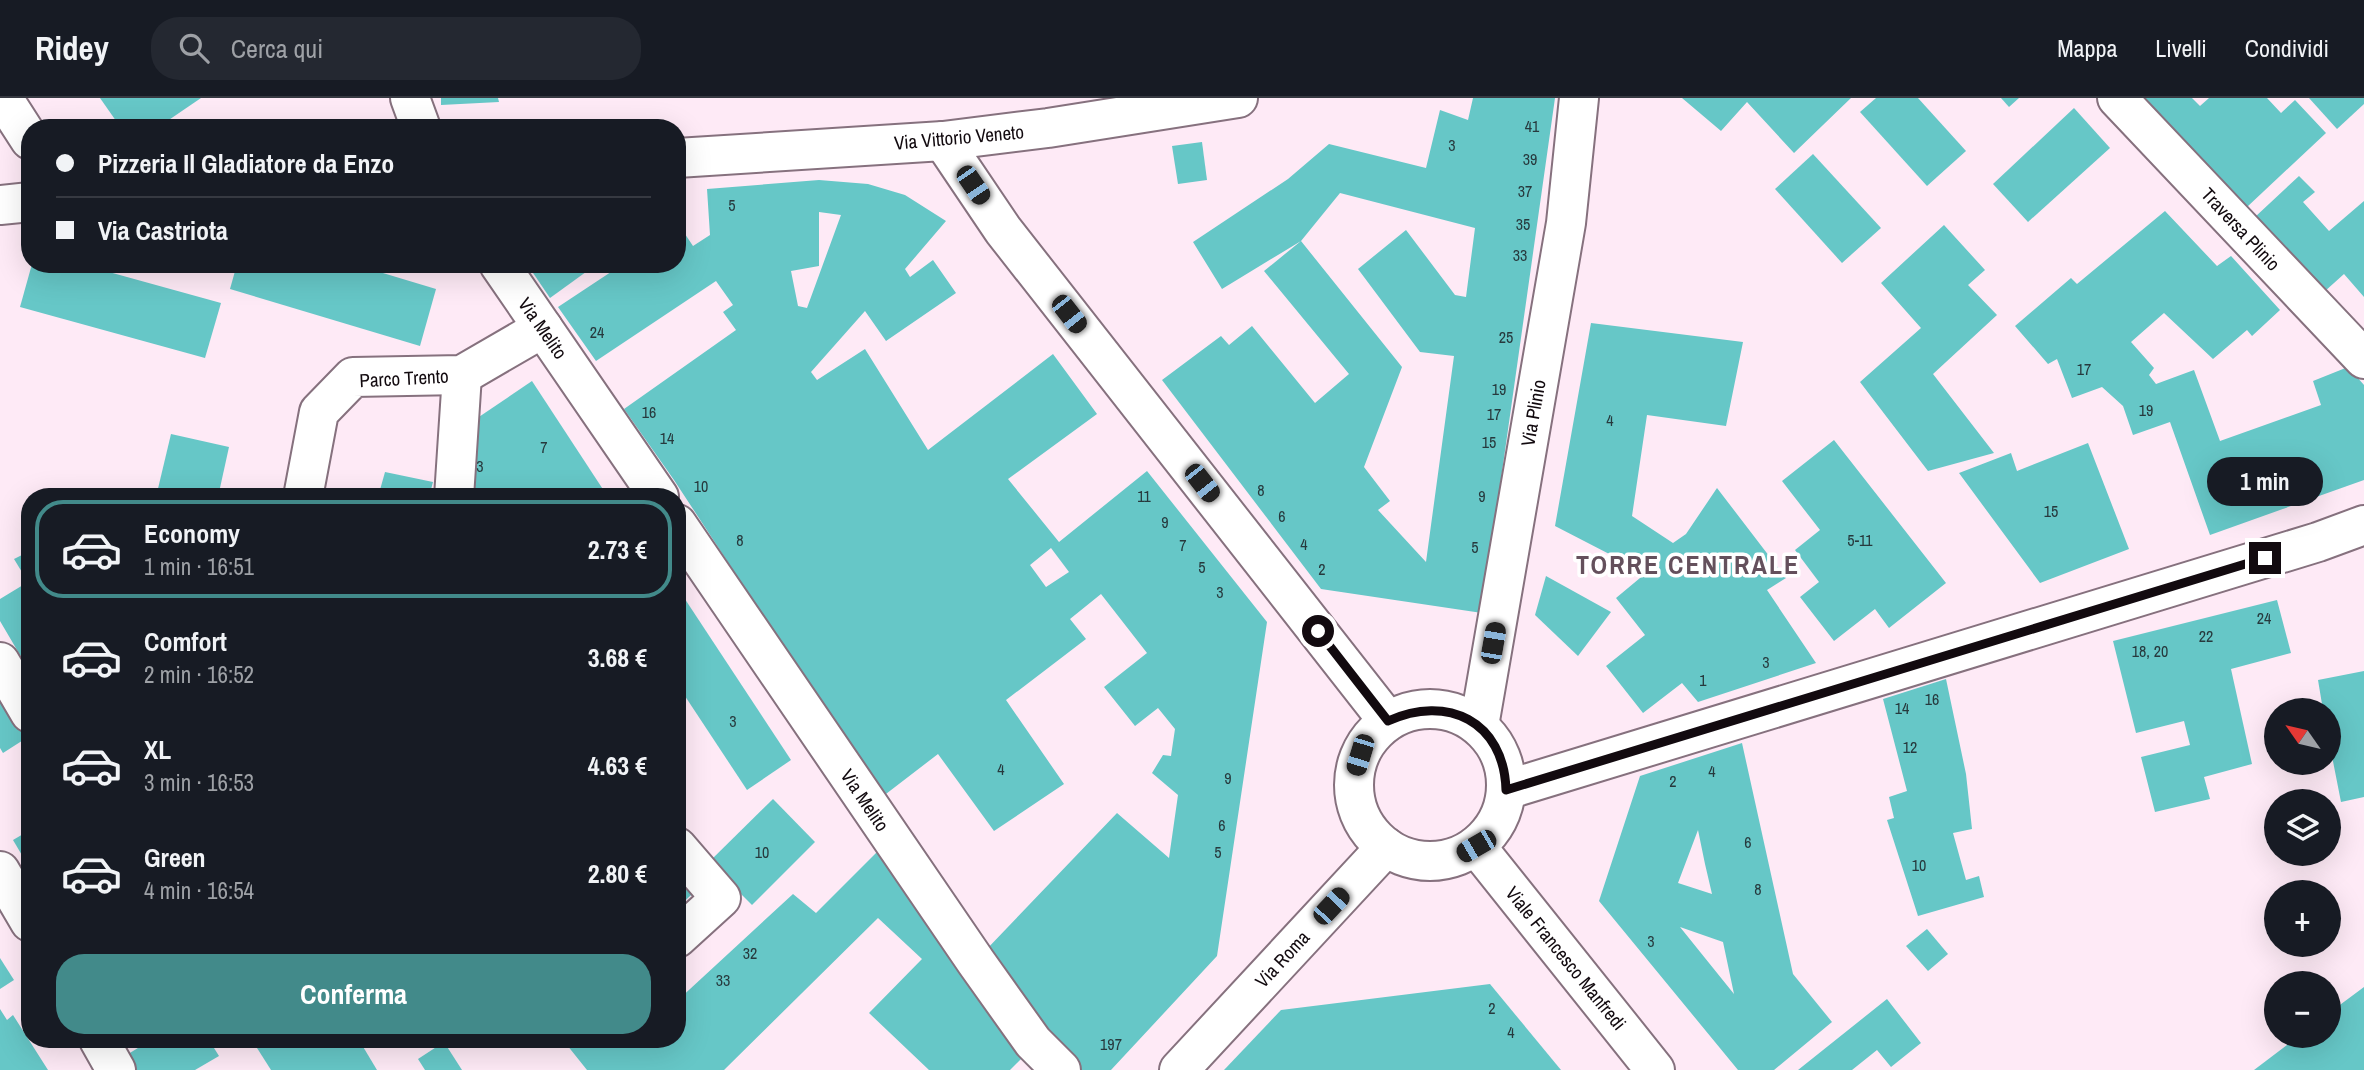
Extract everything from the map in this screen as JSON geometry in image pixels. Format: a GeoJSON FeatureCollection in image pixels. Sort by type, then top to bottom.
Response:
{"type":"FeatureCollection","features":[{"type":"Feature","properties":{"kind":"main road"},"geometry":{"type":"LineString","coordinates":[[2,98],[21,126]]}},
{"type":"Feature","properties":{"kind":"main road"},"geometry":{"type":"LineString","coordinates":[[410,98],[418,119]]}},
{"type":"Feature","properties":{"kind":"main road","name":"Via Vittorio Veneto"},"geometry":{"type":"LineString","coordinates":[[686,157],[943,141],[1048,128],[1238,98]]}},
{"type":"Feature","properties":{"kind":"main road","name":"Via Plinio"},"geometry":{"type":"LineString","coordinates":[[1479,726],[1566,223],[1579,98]]}},
{"type":"Feature","properties":{"kind":"main road","name":"Traversa Plinio"},"geometry":{"type":"LineString","coordinates":[[2117,98],[2364,359]]}},
{"type":"Feature","properties":{"kind":"main road"},"geometry":{"type":"LineString","coordinates":[[943,141],[1003,230],[1388,721]]}},
{"type":"Feature","properties":{"kind":"main road"},"geometry":{"type":"LineString","coordinates":[[0,205],[21,203]]}},
{"type":"Feature","properties":{"kind":"main road","name":"Via Melito"},"geometry":{"type":"LineString","coordinates":[[505,273],[653,488]]}},
{"type":"Feature","properties":{"kind":"main road","name":"Parco Trento"},"geometry":{"type":"LineString","coordinates":[[305,488],[320,412],[353,377],[462,375],[543,328]]}},
{"type":"Feature","properties":{"kind":"main road","name":"Parco Trento"},"geometry":{"type":"LineString","coordinates":[[455,488],[462,375]]}},
{"type":"Feature","properties":{"kind":"main road"},"geometry":{"type":"LineString","coordinates":[[1506,790],[2318,542],[2364,525]]}},
{"type":"Feature","properties":{"kind":"main road","name":"Via Melito"},"geometry":{"type":"LineString","coordinates":[[686,537],[983,972],[1033,1042],[1061,1070]]}},
{"type":"Feature","properties":{"kind":"main road"},"geometry":{"type":"LineString","coordinates":[[0,662],[21,698]]}},
{"type":"Feature","properties":{"kind":"main road"},"geometry":{"type":"LineString","coordinates":[[1429,709],[1459,714],[1479,726],[1495,745],[1503,763],[1506,790],[1500,816],[1476,846],[1446,859],[1429,861],[1406,857],[1386,847],[1367,827],[1356,804],[1354,788],[1360,755],[1370,739],[1388,721],[1408,712],[1429,709]]}},
{"type":"Feature","properties":{"kind":"main road","name":"Viale Francesco Manfredi"},"geometry":{"type":"LineString","coordinates":[[1476,846],[1656,1070]]}},
{"type":"Feature","properties":{"kind":"main road","name":"Via Roma"},"geometry":{"type":"LineString","coordinates":[[1179,1070],[1386,847]]}},
{"type":"Feature","properties":{"kind":"main road"},"geometry":{"type":"LineString","coordinates":[[686,857],[721,898],[686,930]]}},
{"type":"Feature","properties":{"kind":"main road"},"geometry":{"type":"LineString","coordinates":[[0,870],[21,906]]}},
{"type":"Feature","properties":{"kind":"main road"},"geometry":{"type":"LineString","coordinates":[[104,1048],[116,1070]]}},
{"type":"Feature","properties":{"kind":"building"},"geometry":{"type":"Polygon","coordinates":[[[100,98],[201,98],[170,119],[115,119],[100,98]]]}},
{"type":"Feature","properties":{"kind":"building"},"geometry":{"type":"Polygon","coordinates":[[[441,98],[498,98],[499,102],[441,105],[441,98]]]}},
{"type":"Feature","properties":{"kind":"building"},"geometry":{"type":"Polygon","coordinates":[[[1473,98],[1555,98],[1482,613],[1321,589],[1162,380],[1221,336],[1229,345],[1252,326],[1315,403],[1349,374],[1264,271],[1301,241],[1222,289],[1193,242],[1288,179],[1329,144],[1426,168],[1440,110],[1468,120],[1473,98]],[[1340,193],[1301,241],[1402,367],[1364,467],[1390,501],[1378,510],[1426,562],[1454,356],[1420,352],[1358,269],[1406,230],[1455,295],[1466,297],[1475,228],[1340,193]]]}},
{"type":"Feature","properties":{"kind":"building"},"geometry":{"type":"Polygon","coordinates":[[[1682,98],[1851,98],[1794,153],[1747,102],[1721,131],[1682,98]]]}},
{"type":"Feature","properties":{"kind":"building"},"geometry":{"type":"Polygon","coordinates":[[[1876,98],[1918,98],[1966,151],[1927,186],[1860,112],[1876,98]]]}},
{"type":"Feature","properties":{"kind":"building"},"geometry":{"type":"Polygon","coordinates":[[[2001,98],[2019,98],[2009,107],[2001,98]]]}},
{"type":"Feature","properties":{"kind":"building"},"geometry":{"type":"Polygon","coordinates":[[[2145,98],[2192,98],[2200,106],[2209,98],[2267,98],[2281,113],[2295,100],[2326,133],[2247,207],[2145,98]]]}},
{"type":"Feature","properties":{"kind":"building"},"geometry":{"type":"Polygon","coordinates":[[[2309,98],[2364,98],[2364,104],[2337,129],[2309,98]]]}},
{"type":"Feature","properties":{"kind":"building"},"geometry":{"type":"Polygon","coordinates":[[[2074,108],[2110,148],[2028,222],[1993,184],[2074,108]]]}},
{"type":"Feature","properties":{"kind":"building"},"geometry":{"type":"Polygon","coordinates":[[[1202,142],[1207,180],[1178,184],[1172,146],[1202,142]]]}},
{"type":"Feature","properties":{"kind":"building"},"geometry":{"type":"Polygon","coordinates":[[[1813,154],[1881,228],[1842,263],[1775,189],[1813,154]]]}},
{"type":"Feature","properties":{"kind":"building"},"geometry":{"type":"Polygon","coordinates":[[[2299,176],[2315,192],[2303,202],[2329,231],[2364,201],[2364,297],[2344,274],[2324,292],[2255,217],[2299,176]]]}},
{"type":"Feature","properties":{"kind":"building"},"geometry":{"type":"Polygon","coordinates":[[[819,180],[868,184],[905,195],[946,221],[905,269],[910,277],[933,260],[956,293],[886,341],[865,311],[811,372],[817,380],[865,349],[928,450],[1053,354],[1097,414],[1008,479],[1059,542],[1147,471],[1267,622],[1217,956],[1111,1070],[1077,1070],[984,952],[1117,813],[1169,858],[1178,795],[1152,773],[1163,755],[1171,756],[1175,729],[1158,708],[1135,726],[1104,687],[1147,653],[1101,594],[1070,619],[1086,639],[1006,700],[1064,784],[994,831],[938,754],[882,797],[686,498],[686,488],[679,488],[624,409],[736,330],[723,312],[733,305],[716,281],[596,361],[558,307],[609,273],[686,273],[686,236],[693,246],[710,235],[707,189],[819,180]],[[819,212],[819,266],[791,271],[798,306],[807,308],[841,215],[819,212]],[[1051,548],[1030,565],[1046,587],[1069,572],[1051,548]]]}},
{"type":"Feature","properties":{"kind":"building"},"geometry":{"type":"Polygon","coordinates":[[[2165,211],[2217,266],[2231,256],[2280,310],[2252,336],[2247,330],[2213,359],[2164,313],[2131,342],[2154,368],[2149,375],[2156,384],[2194,370],[2220,441],[2321,405],[2313,381],[2348,367],[2364,385],[2364,480],[2210,535],[2170,422],[2133,435],[2123,406],[2102,387],[2072,398],[2057,359],[2048,364],[2015,326],[2071,278],[2077,284],[2165,211]]]}},
{"type":"Feature","properties":{"kind":"building"},"geometry":{"type":"Polygon","coordinates":[[[1944,225],[1985,270],[1968,285],[1997,315],[1933,374],[1994,453],[1928,471],[1860,382],[1921,328],[1881,283],[1944,225]]]}},
{"type":"Feature","properties":{"kind":"building"},"geometry":{"type":"Polygon","coordinates":[[[29,273],[113,273],[221,303],[205,358],[20,307],[29,273]]]}},
{"type":"Feature","properties":{"kind":"building"},"geometry":{"type":"Polygon","coordinates":[[[234,273],[383,273],[436,289],[420,346],[230,289],[234,273]]]}},
{"type":"Feature","properties":{"kind":"building"},"geometry":{"type":"Polygon","coordinates":[[[533,273],[585,273],[550,298],[533,273]]]}},
{"type":"Feature","properties":{"kind":"building"},"geometry":{"type":"Polygon","coordinates":[[[1591,323],[1743,342],[1726,426],[1647,415],[1632,516],[1673,543],[1686,534],[1717,488],[1786,578],[1767,590],[1816,663],[1698,702],[1682,683],[1643,713],[1606,666],[1645,635],[1616,598],[1646,573],[1555,526],[1591,323]]]}},
{"type":"Feature","properties":{"kind":"building"},"geometry":{"type":"Polygon","coordinates":[[[532,381],[602,488],[470,488],[467,425],[532,381]]]}},
{"type":"Feature","properties":{"kind":"building"},"geometry":{"type":"Polygon","coordinates":[[[171,434],[229,447],[220,488],[158,488],[171,434]]]}},
{"type":"Feature","properties":{"kind":"building"},"geometry":{"type":"Polygon","coordinates":[[[1834,440],[1946,583],[1889,628],[1875,609],[1834,641],[1800,597],[1819,582],[1795,550],[1820,530],[1782,481],[1834,440]]]}},
{"type":"Feature","properties":{"kind":"building"},"geometry":{"type":"Polygon","coordinates":[[[2088,443],[2129,549],[2040,583],[1959,473],[2011,453],[2017,471],[2088,443]]]}},
{"type":"Feature","properties":{"kind":"building"},"geometry":{"type":"Polygon","coordinates":[[[385,472],[433,482],[431,488],[381,488],[385,472]]]}},
{"type":"Feature","properties":{"kind":"building"},"geometry":{"type":"Polygon","coordinates":[[[21,556],[21,570],[14,559],[21,556]]]}},
{"type":"Feature","properties":{"kind":"building"},"geometry":{"type":"Polygon","coordinates":[[[1546,576],[1611,612],[1578,656],[1535,615],[1546,576]]]}},
{"type":"Feature","properties":{"kind":"building"},"geometry":{"type":"Polygon","coordinates":[[[21,586],[21,657],[0,621],[0,599],[21,586]]]}},
{"type":"Feature","properties":{"kind":"building"},"geometry":{"type":"Polygon","coordinates":[[[2277,600],[2291,653],[2231,669],[2252,764],[2204,777],[2210,799],[2155,812],[2141,757],[2190,745],[2184,721],[2136,733],[2113,641],[2277,600]]]}},
{"type":"Feature","properties":{"kind":"building"},"geometry":{"type":"Polygon","coordinates":[[[686,601],[791,760],[747,790],[686,698],[686,601]]]}},
{"type":"Feature","properties":{"kind":"building"},"geometry":{"type":"Polygon","coordinates":[[[2364,671],[2364,797],[2341,802],[2341,789],[2338,789],[2336,775],[2342,775],[2342,698],[2321,698],[2318,680],[2364,671]]]}},
{"type":"Feature","properties":{"kind":"building"},"geometry":{"type":"Polygon","coordinates":[[[1946,679],[1966,774],[1972,829],[1953,833],[1966,880],[1979,876],[1984,897],[1918,916],[1887,820],[1894,818],[1889,797],[1907,791],[1883,699],[1946,679]]]}},
{"type":"Feature","properties":{"kind":"building"},"geometry":{"type":"Polygon","coordinates":[[[0,693],[21,726],[21,741],[3,753],[0,748],[0,693]]]}},
{"type":"Feature","properties":{"kind":"building"},"geometry":{"type":"Polygon","coordinates":[[[1742,743],[1793,974],[1832,1022],[1774,1070],[1738,1070],[1599,901],[1640,776],[1742,743]],[[1698,830],[1678,883],[1712,894],[1705,864],[1698,830]],[[1680,927],[1734,994],[1723,942],[1680,927]]]}},
{"type":"Feature","properties":{"kind":"building"},"geometry":{"type":"Polygon","coordinates":[[[773,799],[815,842],[752,905],[709,862],[773,799]]]}},
{"type":"Feature","properties":{"kind":"building"},"geometry":{"type":"Polygon","coordinates":[[[21,835],[21,854],[13,840],[21,835]]]}},
{"type":"Feature","properties":{"kind":"building"},"geometry":{"type":"Polygon","coordinates":[[[885,844],[1025,1055],[1010,1070],[929,1070],[869,1013],[922,959],[878,918],[724,1070],[587,1070],[569,1048],[686,1048],[686,993],[793,894],[816,913],[885,844]]]}},
{"type":"Feature","properties":{"kind":"building"},"geometry":{"type":"Polygon","coordinates":[[[686,870],[702,885],[686,900],[686,870]]]}},
{"type":"Feature","properties":{"kind":"building"},"geometry":{"type":"Polygon","coordinates":[[[1927,929],[1948,954],[1928,971],[1906,946],[1927,929]]]}},
{"type":"Feature","properties":{"kind":"building"},"geometry":{"type":"Polygon","coordinates":[[[0,958],[14,980],[0,989],[0,958]]]}},
{"type":"Feature","properties":{"kind":"building"},"geometry":{"type":"Polygon","coordinates":[[[1490,984],[1561,1070],[1224,1070],[1281,1010],[1490,984]]]}},
{"type":"Feature","properties":{"kind":"building"},"geometry":{"type":"Polygon","coordinates":[[[2364,987],[2364,1070],[2254,1070],[2283,1048],[2341,1048],[2341,1004],[2364,987]]]}},
{"type":"Feature","properties":{"kind":"building"},"geometry":{"type":"Polygon","coordinates":[[[1887,999],[1921,1043],[1891,1067],[1877,1050],[1852,1070],[1798,1070],[1887,999]]]}},
{"type":"Feature","properties":{"kind":"building"},"geometry":{"type":"Polygon","coordinates":[[[0,1009],[7,1020],[13,1015],[21,1028],[21,1048],[34,1048],[48,1070],[0,1070],[0,1009]]]}},
{"type":"Feature","properties":{"kind":"building"},"geometry":{"type":"Polygon","coordinates":[[[138,1048],[214,1048],[219,1056],[195,1070],[127,1070],[120,1059],[138,1048]]]}},
{"type":"Feature","properties":{"kind":"building"},"geometry":{"type":"Polygon","coordinates":[[[257,1048],[364,1048],[377,1070],[271,1070],[257,1048]]]}},
{"type":"Feature","properties":{"kind":"building"},"geometry":{"type":"Polygon","coordinates":[[[435,1048],[448,1048],[462,1070],[425,1070],[418,1059],[435,1048]]]}},
{"type":"Feature","properties":{"kind":"district","name":"TORRE CENTRALE"},"geometry":{"type":"Point","coordinates":[1688,564]}},
{"type":"Feature","properties":{"kind":"route"},"geometry":{"type":"LineString","coordinates":[[1318,631],[1388,721],[1408,712],[1429,709],[1459,714],[1479,726],[1495,745],[1503,763],[1506,790],[2265,558]]}}]}
